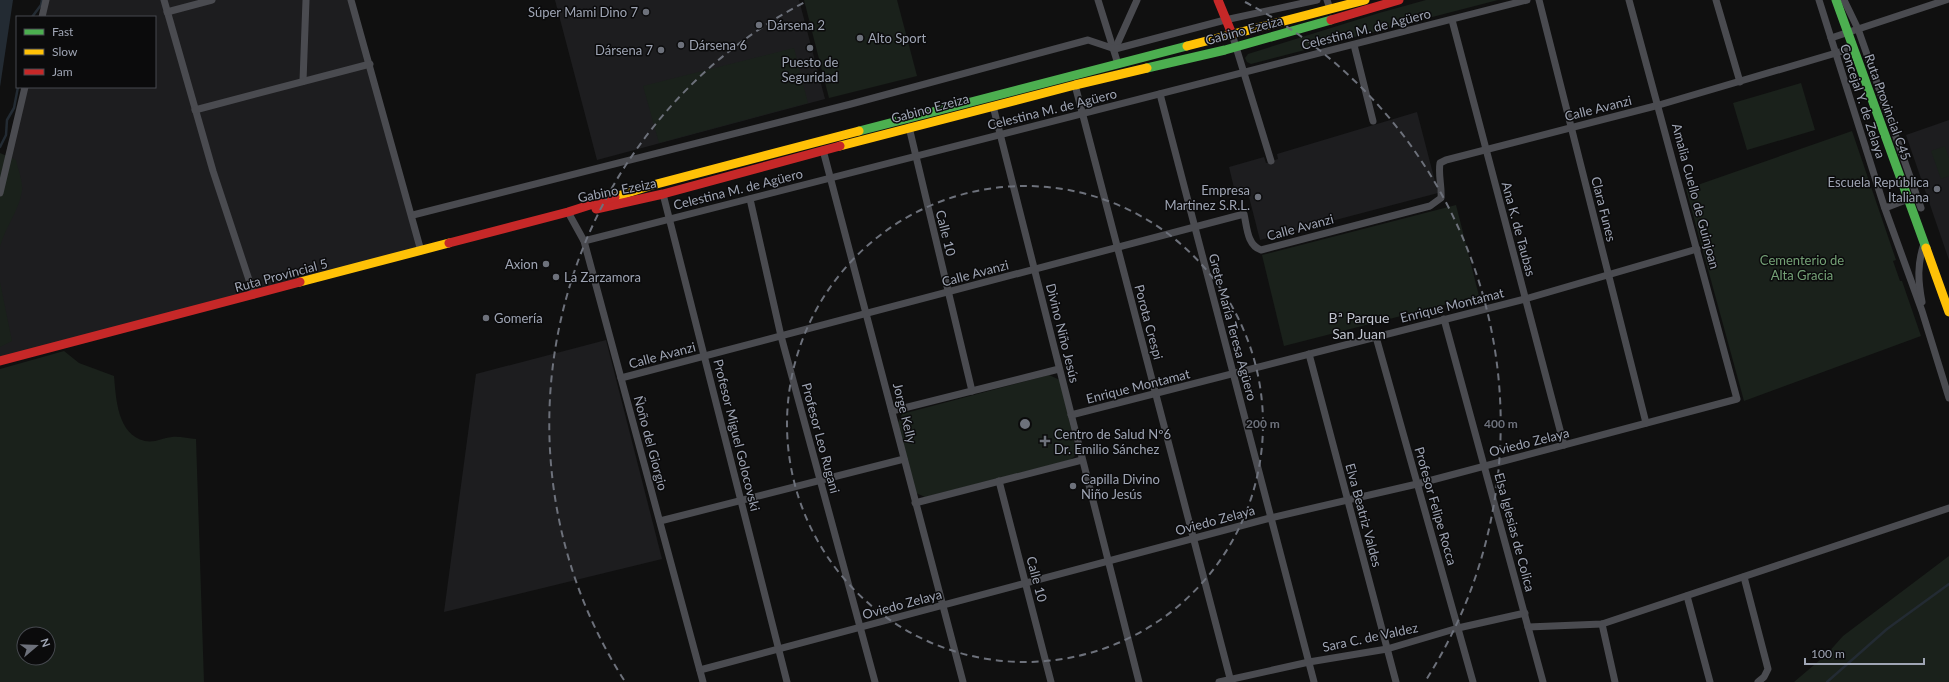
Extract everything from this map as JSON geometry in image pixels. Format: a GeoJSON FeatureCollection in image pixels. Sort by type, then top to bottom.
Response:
{"type":"FeatureCollection","features":[{"type":"Feature","properties":{"kind":"main road"},"geometry":{"type":"LineString","coordinates":[[1218,0],[1232,34]]}},
{"type":"Feature","properties":{"kind":"main road","name":"Gabino Ezeiza"},"geometry":{"type":"LineString","coordinates":[[568,212],[649,186],[1365,0]]}},
{"type":"Feature","properties":{"kind":"main road","name":"Gabino Ezeiza"},"geometry":{"type":"LineString","coordinates":[[568,212],[599,208],[663,194],[909,127],[1075,84],[1236,47],[1399,0]]}},
{"type":"Feature","properties":{"kind":"main road","name":"Ruta Provincial C45"},"geometry":{"type":"LineString","coordinates":[[1836,0],[1924,244],[1946,294],[1949,312]]}},
{"type":"Feature","properties":{"kind":"main road","name":"Ruta Provincial 5"},"geometry":{"type":"LineString","coordinates":[[0,361],[568,212]]}},
{"type":"Feature","properties":{"kind":"street"},"geometry":{"type":"LineString","coordinates":[[42,16],[46,0]]}},
{"type":"Feature","properties":{"kind":"street"},"geometry":{"type":"LineString","coordinates":[[164,0],[195,110],[252,296]]}},
{"type":"Feature","properties":{"kind":"street"},"geometry":{"type":"LineString","coordinates":[[168,12],[212,0]]}},
{"type":"Feature","properties":{"kind":"street"},"geometry":{"type":"LineString","coordinates":[[303,82],[306,0]]}},
{"type":"Feature","properties":{"kind":"street"},"geometry":{"type":"LineString","coordinates":[[351,0],[422,251]]}},
{"type":"Feature","properties":{"kind":"street"},"geometry":{"type":"LineString","coordinates":[[1098,0],[1115,49],[1118,64]]}},
{"type":"Feature","properties":{"kind":"street"},"geometry":{"type":"LineString","coordinates":[[1115,49],[1138,0]]}},
{"type":"Feature","properties":{"kind":"street"},"geometry":{"type":"LineString","coordinates":[[413,216],[851,104],[1088,40],[1115,49],[1225,20],[1317,0]]}},
{"type":"Feature","properties":{"kind":"street"},"geometry":{"type":"LineString","coordinates":[[1327,0],[1330,9]]}},
{"type":"Feature","properties":{"kind":"street","name":"Celestina M. de Agüero"},"geometry":{"type":"LineString","coordinates":[[584,241],[1526,0]]}},
{"type":"Feature","properties":{"kind":"street","name":"Clara Funes"},"geometry":{"type":"LineString","coordinates":[[1539,0],[1646,423]]}},
{"type":"Feature","properties":{"kind":"street","name":"Amalia Cuello de Guinjoan"},"geometry":{"type":"LineString","coordinates":[[1629,0],[1698,249],[1737,399]]}},
{"type":"Feature","properties":{"kind":"street"},"geometry":{"type":"LineString","coordinates":[[1716,0],[1740,82]]}},
{"type":"Feature","properties":{"kind":"street","name":"Concejal Y. de Zelaya"},"geometry":{"type":"LineString","coordinates":[[1819,0],[1885,208],[1949,398]]}},
{"type":"Feature","properties":{"kind":"street"},"geometry":{"type":"LineString","coordinates":[[1844,0],[1858,29],[1921,208]]}},
{"type":"Feature","properties":{"kind":"street"},"geometry":{"type":"LineString","coordinates":[[1830,38],[1946,0]]}},
{"type":"Feature","properties":{"kind":"street","name":"Ana K. de Taubas"},"geometry":{"type":"LineString","coordinates":[[1452,20],[1564,445]]}},
{"type":"Feature","properties":{"kind":"street"},"geometry":{"type":"LineString","coordinates":[[1232,34],[1271,161]]}},
{"type":"Feature","properties":{"kind":"street"},"geometry":{"type":"LineString","coordinates":[[1354,45],[1373,121]]}},
{"type":"Feature","properties":{"kind":"street","name":"Calle Avanzi"},"geometry":{"type":"LineString","coordinates":[[621,378],[1244,214],[1250,240],[1255,248],[1260,250],[1430,206],[1441,198],[1442,190],[1438,174],[1440,163],[1446,160],[1658,105],[1853,48]]}},
{"type":"Feature","properties":{"kind":"street"},"geometry":{"type":"LineString","coordinates":[[195,110],[370,64]]}},
{"type":"Feature","properties":{"kind":"street","name":"Porota Crespi"},"geometry":{"type":"LineString","coordinates":[[1075,84],[1231,680]]}},
{"type":"Feature","properties":{"kind":"street"},"geometry":{"type":"LineString","coordinates":[[0,193],[26,88]]}},
{"type":"Feature","properties":{"kind":"street","name":"Grete María Teresa Agüero"},"geometry":{"type":"LineString","coordinates":[[1160,94],[1314,682]]}},
{"type":"Feature","properties":{"kind":"street","name":"Divino Niño Jesús"},"geometry":{"type":"LineString","coordinates":[[993,106],[1139,682]]}},
{"type":"Feature","properties":{"kind":"street","name":"Calle 10"},"geometry":{"type":"LineString","coordinates":[[909,127],[972,391]]}},
{"type":"Feature","properties":{"kind":"street","name":"Jorge Kelly"},"geometry":{"type":"LineString","coordinates":[[823,150],[963,682]]}},
{"type":"Feature","properties":{"kind":"street"},"geometry":{"type":"LineString","coordinates":[[1885,208],[1908,200],[1913,191],[1913,185]]}},
{"type":"Feature","properties":{"kind":"street","name":"Profesor Miguel Golocovski"},"geometry":{"type":"LineString","coordinates":[[663,194],[706,356],[740,501],[780,649],[787,682]]}},
{"type":"Feature","properties":{"kind":"street","name":"Profesor Leo Rugani"},"geometry":{"type":"LineString","coordinates":[[750,199],[781,336],[859,628],[875,682]]}},
{"type":"Feature","properties":{"kind":"street","name":"Ñoño del Giorgio"},"geometry":{"type":"LineString","coordinates":[[568,212],[584,241],[703,682]]}},
{"type":"Feature","properties":{"kind":"street"},"geometry":{"type":"LineString","coordinates":[[1924,244],[1919,257],[1917,272],[1929,336]]}},
{"type":"Feature","properties":{"kind":"street","name":"Enrique Montamat"},"geometry":{"type":"LineString","coordinates":[[1071,415],[1525,299],[1698,249]]}},
{"type":"Feature","properties":{"kind":"street","name":"Elsa Iglesias de Colica"},"geometry":{"type":"LineString","coordinates":[[1444,319],[1544,682]]}},
{"type":"Feature","properties":{"kind":"street","name":"Profesor Felipe Rocca"},"geometry":{"type":"LineString","coordinates":[[1376,337],[1473,682]]}},
{"type":"Feature","properties":{"kind":"street","name":"Elva Beatriz Valdes"},"geometry":{"type":"LineString","coordinates":[[1309,354],[1396,682]]}},
{"type":"Feature","properties":{"kind":"street"},"geometry":{"type":"LineString","coordinates":[[892,411],[1059,369]]}},
{"type":"Feature","properties":{"kind":"street","name":"Oviedo Zelaya"},"geometry":{"type":"LineString","coordinates":[[700,670],[1270,518],[1417,484],[1737,399]]}},
{"type":"Feature","properties":{"kind":"street"},"geometry":{"type":"LineString","coordinates":[[660,521],[904,460]]}},
{"type":"Feature","properties":{"kind":"street"},"geometry":{"type":"LineString","coordinates":[[915,503],[1082,460]]}},
{"type":"Feature","properties":{"kind":"street","name":"Calle 10"},"geometry":{"type":"LineString","coordinates":[[999,482],[1051,682]]}},
{"type":"Feature","properties":{"kind":"street"},"geometry":{"type":"LineString","coordinates":[[1528,627],[1602,624],[1949,508]]}},
{"type":"Feature","properties":{"kind":"street"},"geometry":{"type":"LineString","coordinates":[[1744,577],[1768,669],[1764,677],[1758,682]]}},
{"type":"Feature","properties":{"kind":"street"},"geometry":{"type":"LineString","coordinates":[[1687,596],[1710,682]]}},
{"type":"Feature","properties":{"kind":"street","name":"Sara C. de Valdez"},"geometry":{"type":"LineString","coordinates":[[1219,682],[1309,662],[1387,649],[1458,628],[1525,614]]}},
{"type":"Feature","properties":{"kind":"street"},"geometry":{"type":"LineString","coordinates":[[1602,624],[1615,682]]}},
{"type":"Feature","properties":{"kind":"shaded area"},"geometry":{"type":"Polygon","coordinates":[[[0,0],[13,0],[0,87],[0,0]]]}},
{"type":"Feature","properties":{"kind":"shaded area"},"geometry":{"type":"Polygon","coordinates":[[[46,0],[349,0],[421,251],[0,361],[0,193],[25,88],[156,88],[156,16],[42,16],[46,0]]]}},
{"type":"Feature","properties":{"kind":"shaded area"},"geometry":{"type":"Polygon","coordinates":[[[555,0],[799,0],[825,99],[597,160],[555,0]]]}},
{"type":"Feature","properties":{"kind":"shaded area"},"geometry":{"type":"Polygon","coordinates":[[[1417,112],[1438,193],[1260,240],[1247,189],[1235,192],[1229,167],[1264,157],[1266,163],[1278,159],[1277,154],[1417,112]]]}},
{"type":"Feature","properties":{"kind":"shaded area","name":"Escuela República Italiana"},"geometry":{"type":"Polygon","coordinates":[[[1949,120],[1949,260],[1906,135],[1949,120]]]}},
{"type":"Feature","properties":{"kind":"shaded area"},"geometry":{"type":"Polygon","coordinates":[[[606,340],[662,559],[444,612],[476,374],[606,340]]]}},
{"type":"Feature","properties":{"kind":"green space","name":"Alto Sport"},"geometry":{"type":"Polygon","coordinates":[[[804,0],[897,0],[917,76],[829,98],[804,0]]]}},
{"type":"Feature","properties":{"kind":"green space"},"geometry":{"type":"Polygon","coordinates":[[[1426,0],[1498,0],[1251,64],[1247,62],[1245,58],[1248,54],[1379,13],[1426,0]]]}},
{"type":"Feature","properties":{"kind":"green space"},"geometry":{"type":"Polygon","coordinates":[[[794,48],[808,103],[659,143],[643,86],[794,48]]]}},
{"type":"Feature","properties":{"kind":"green space"},"geometry":{"type":"Polygon","coordinates":[[[1801,83],[1815,130],[1747,150],[1733,103],[1801,83]]]}},
{"type":"Feature","properties":{"kind":"green space","name":"Cementerio de Alta Gracia"},"geometry":{"type":"Polygon","coordinates":[[[1852,131],[1896,260],[1893,261],[1900,281],[1902,281],[1921,336],[1744,401],[1686,189],[1852,131]]]}},
{"type":"Feature","properties":{"kind":"green space"},"geometry":{"type":"Polygon","coordinates":[[[1945,146],[1949,158],[1949,176],[1941,179],[1931,151],[1945,146]]]}},
{"type":"Feature","properties":{"kind":"green space"},"geometry":{"type":"Polygon","coordinates":[[[0,153],[16,160],[22,191],[18,205],[0,247],[0,153]]]}},
{"type":"Feature","properties":{"kind":"green space"},"geometry":{"type":"Polygon","coordinates":[[[1456,205],[1479,296],[1284,346],[1262,255],[1456,205]]]}},
{"type":"Feature","properties":{"kind":"green space"},"geometry":{"type":"Polygon","coordinates":[[[0,282],[12,341],[0,347],[0,282]]]}},
{"type":"Feature","properties":{"kind":"green space"},"geometry":{"type":"Polygon","coordinates":[[[64,351],[79,363],[114,376],[117,404],[123,423],[136,437],[145,441],[155,441],[175,437],[196,439],[204,682],[0,682],[0,369],[64,351]]]}},
{"type":"Feature","properties":{"kind":"green space"},"geometry":{"type":"Polygon","coordinates":[[[1049,375],[1060,380],[1076,450],[1075,456],[1070,460],[925,497],[916,493],[898,423],[902,414],[1049,375]]]}},
{"type":"Feature","properties":{"kind":"green space"},"geometry":{"type":"Polygon","coordinates":[[[1949,556],[1949,682],[1794,682],[1827,654],[1843,636],[1949,556]]]}},
{"type":"Feature","properties":{"kind":"waterway"},"geometry":{"type":"LineString","coordinates":[[33,16],[41,5],[42,0]]}},
{"type":"Feature","properties":{"kind":"waterway"},"geometry":{"type":"LineString","coordinates":[[0,147],[6,135],[7,120],[14,108],[18,88]]}},
{"type":"Feature","properties":{"kind":"waterway"},"geometry":{"type":"LineString","coordinates":[[1827,682],[1887,629],[1949,584]]}},
{"type":"Feature","properties":{"kind":"traffic: fast"},"geometry":{"type":"LineString","coordinates":[[1836,0],[1926,248]]}},
{"type":"Feature","properties":{"kind":"traffic: fast"},"geometry":{"type":"LineString","coordinates":[[1147,68],[1225,50],[1331,20]]}},
{"type":"Feature","properties":{"kind":"traffic: fast"},"geometry":{"type":"LineString","coordinates":[[859,131],[1187,46]]}},
{"type":"Feature","properties":{"kind":"traffic: slow"},"geometry":{"type":"LineString","coordinates":[[1187,46],[1365,0]]}},
{"type":"Feature","properties":{"kind":"traffic: slow"},"geometry":{"type":"LineString","coordinates":[[840,146],[1075,85],[1147,68]]}},
{"type":"Feature","properties":{"kind":"traffic: slow"},"geometry":{"type":"LineString","coordinates":[[615,197],[649,186],[859,131]]}},
{"type":"Feature","properties":{"kind":"traffic: slow"},"geometry":{"type":"LineString","coordinates":[[300,282],[449,243]]}},
{"type":"Feature","properties":{"kind":"traffic: slow"},"geometry":{"type":"LineString","coordinates":[[1926,248],[1949,312]]}},
{"type":"Feature","properties":{"kind":"traffic: jam"},"geometry":{"type":"LineString","coordinates":[[1218,0],[1232,34]]}},
{"type":"Feature","properties":{"kind":"traffic: jam"},"geometry":{"type":"LineString","coordinates":[[1331,20],[1399,0]]}},
{"type":"Feature","properties":{"kind":"traffic: jam"},"geometry":{"type":"LineString","coordinates":[[596,209],[663,194],[840,146]]}},
{"type":"Feature","properties":{"kind":"traffic: jam"},"geometry":{"type":"LineString","coordinates":[[449,243],[568,212],[615,197]]}},
{"type":"Feature","properties":{"kind":"traffic: jam"},"geometry":{"type":"LineString","coordinates":[[0,361],[300,282]]}},
{"type":"Feature","properties":{"kind":"place","name":"Súper Mami Dino 7"},"geometry":{"type":"Point","coordinates":[646,12]}},
{"type":"Feature","properties":{"kind":"place","name":"Dársena 2"},"geometry":{"type":"Point","coordinates":[759,25]}},
{"type":"Feature","properties":{"kind":"place","name":"Alto Sport"},"geometry":{"type":"Point","coordinates":[860,38]}},
{"type":"Feature","properties":{"kind":"place","name":"Dársena 6"},"geometry":{"type":"Point","coordinates":[681,45]}},
{"type":"Feature","properties":{"kind":"place","name":"Puesto de Seguridad"},"geometry":{"type":"Point","coordinates":[810,48]}},
{"type":"Feature","properties":{"kind":"place","name":"Dársena 7"},"geometry":{"type":"Point","coordinates":[661,50]}},
{"type":"Feature","properties":{"kind":"place","name":"Escuela República Italiana"},"geometry":{"type":"Point","coordinates":[1937,189]}},
{"type":"Feature","properties":{"kind":"place","name":"Empresa Martinez S.R.L."},"geometry":{"type":"Point","coordinates":[1258,197]}},
{"type":"Feature","properties":{"kind":"place","name":"Axion"},"geometry":{"type":"Point","coordinates":[546,264]}},
{"type":"Feature","properties":{"kind":"place","name":"La Zarzamora"},"geometry":{"type":"Point","coordinates":[556,277]}},
{"type":"Feature","properties":{"kind":"place","name":"Gomería"},"geometry":{"type":"Point","coordinates":[486,318]}},
{"type":"Feature","properties":{"kind":"place","name":"Centro de Salud Nº6 Dr. Emilio Sánchez"},"geometry":{"type":"Point","coordinates":[1045,441]}},
{"type":"Feature","properties":{"kind":"place","name":"Capilla Divino Niño Jesús"},"geometry":{"type":"Point","coordinates":[1073,486]}},
{"type":"Feature","properties":{"kind":"district","name":"Bª Parque San Juan"},"geometry":{"type":"Point","coordinates":[1359,326]}}]}
